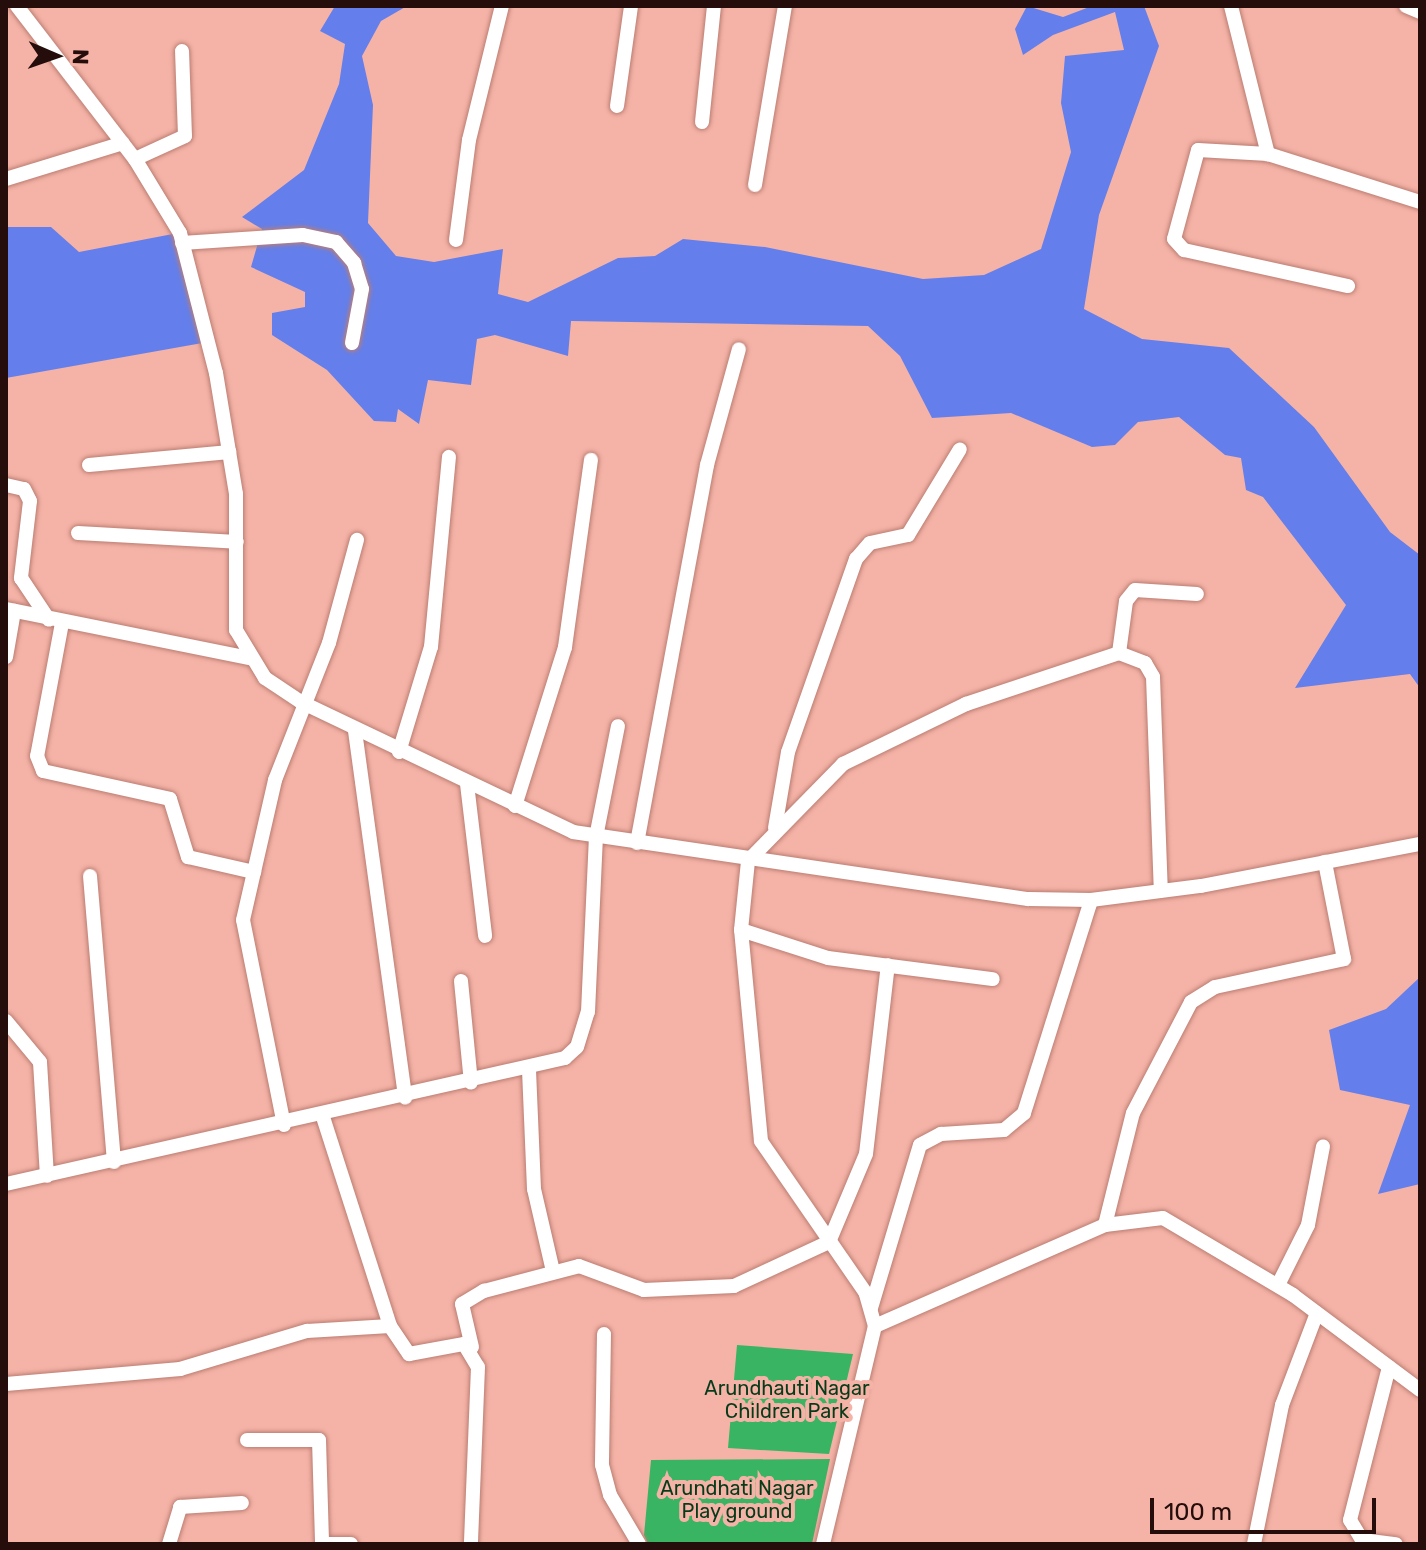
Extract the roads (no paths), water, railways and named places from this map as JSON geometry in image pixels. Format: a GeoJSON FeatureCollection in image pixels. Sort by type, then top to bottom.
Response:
{"type":"FeatureCollection","features":[{"type":"Feature","properties":{"kind":"street"},"geometry":{"type":"LineString","coordinates":[[17,6],[135,159],[182,243],[229,452],[237,542],[236,630],[250,658],[265,678],[301,702],[355,731],[515,806],[596,837],[1028,899],[1091,900],[1161,891],[1420,844]]}},
{"type":"Feature","properties":{"kind":"street"},"geometry":{"type":"LineString","coordinates":[[456,240],[469,140],[502,6]]}},
{"type":"Feature","properties":{"kind":"street"},"geometry":{"type":"LineString","coordinates":[[617,106],[631,6]]}},
{"type":"Feature","properties":{"kind":"street"},"geometry":{"type":"LineString","coordinates":[[702,122],[714,6]]}},
{"type":"Feature","properties":{"kind":"street"},"geometry":{"type":"LineString","coordinates":[[755,185],[785,6]]}},
{"type":"Feature","properties":{"kind":"street"},"geometry":{"type":"LineString","coordinates":[[1231,6],[1268,154]]}},
{"type":"Feature","properties":{"kind":"street"},"geometry":{"type":"LineString","coordinates":[[1406,6],[1420,12]]}},
{"type":"Feature","properties":{"kind":"street"},"geometry":{"type":"LineString","coordinates":[[135,159],[185,136],[182,51]]}},
{"type":"Feature","properties":{"kind":"street"},"geometry":{"type":"LineString","coordinates":[[6,179],[123,143]]}},
{"type":"Feature","properties":{"kind":"street"},"geometry":{"type":"LineString","coordinates":[[1348,286],[1184,250],[1174,239],[1198,150],[1268,154],[1420,202]]}},
{"type":"Feature","properties":{"kind":"street"},"geometry":{"type":"LineString","coordinates":[[182,243],[303,235],[336,242],[354,263],[362,289],[352,343]]}},
{"type":"Feature","properties":{"kind":"street"},"geometry":{"type":"LineString","coordinates":[[637,843],[707,465],[739,349]]}},
{"type":"Feature","properties":{"kind":"street"},"geometry":{"type":"LineString","coordinates":[[775,828],[788,752],[856,559],[870,543],[908,535],[960,449]]}},
{"type":"Feature","properties":{"kind":"street"},"geometry":{"type":"LineString","coordinates":[[89,465],[229,452]]}},
{"type":"Feature","properties":{"kind":"street"},"geometry":{"type":"LineString","coordinates":[[399,752],[431,647],[449,457]]}},
{"type":"Feature","properties":{"kind":"street"},"geometry":{"type":"LineString","coordinates":[[515,806],[565,647],[591,460]]}},
{"type":"Feature","properties":{"kind":"street"},"geometry":{"type":"LineString","coordinates":[[6,485],[24,489],[30,501],[21,578],[56,621],[37,756],[43,771],[170,799],[188,857],[254,872]]}},
{"type":"Feature","properties":{"kind":"street"},"geometry":{"type":"LineString","coordinates":[[78,533],[237,542]]}},
{"type":"Feature","properties":{"kind":"street"},"geometry":{"type":"LineString","coordinates":[[284,1125],[242,933],[254,872],[301,702],[329,643],[357,540]]}},
{"type":"Feature","properties":{"kind":"street"},"geometry":{"type":"LineString","coordinates":[[1119,653],[1128,594],[1197,594]]}},
{"type":"Feature","properties":{"kind":"street"},"geometry":{"type":"LineString","coordinates":[[6,657],[10,610],[250,658]]}},
{"type":"Feature","properties":{"kind":"street"},"geometry":{"type":"LineString","coordinates":[[823,1544],[875,1326],[871,1308],[761,1141],[741,930],[748,861],[775,828],[843,764],[966,704],[1119,653],[1145,663],[1153,677],[1161,891]]}},
{"type":"Feature","properties":{"kind":"street"},"geometry":{"type":"LineString","coordinates":[[6,1184],[323,1117],[529,1070],[565,1058],[583,1033],[596,837],[618,726]]}},
{"type":"Feature","properties":{"kind":"street"},"geometry":{"type":"LineString","coordinates":[[355,731],[405,1098]]}},
{"type":"Feature","properties":{"kind":"street"},"geometry":{"type":"LineString","coordinates":[[467,784],[485,936]]}},
{"type":"Feature","properties":{"kind":"street"},"geometry":{"type":"LineString","coordinates":[[1105,1225],[1128,1124],[1191,1002],[1215,987],[1344,959],[1325,862]]}},
{"type":"Feature","properties":{"kind":"street"},"geometry":{"type":"LineString","coordinates":[[90,876],[114,1162]]}},
{"type":"Feature","properties":{"kind":"street"},"geometry":{"type":"LineString","coordinates":[[871,1308],[920,1145],[941,1134],[1004,1130],[1024,1113],[1091,900]]}},
{"type":"Feature","properties":{"kind":"street"},"geometry":{"type":"LineString","coordinates":[[741,930],[809,954],[993,979]]}},
{"type":"Feature","properties":{"kind":"street"},"geometry":{"type":"LineString","coordinates":[[471,1544],[478,1367],[462,1313],[467,1297],[579,1266],[644,1290],[734,1286],[829,1242],[866,1154],[888,965]]}},
{"type":"Feature","properties":{"kind":"street"},"geometry":{"type":"LineString","coordinates":[[461,981],[471,1083]]}},
{"type":"Feature","properties":{"kind":"street"},"geometry":{"type":"LineString","coordinates":[[6,1021],[40,1062],[47,1176]]}},
{"type":"Feature","properties":{"kind":"street"},"geometry":{"type":"LineString","coordinates":[[529,1070],[534,1189],[553,1271]]}},
{"type":"Feature","properties":{"kind":"street"},"geometry":{"type":"LineString","coordinates":[[323,1117],[390,1326],[409,1354],[472,1347]]}},
{"type":"Feature","properties":{"kind":"street"},"geometry":{"type":"LineString","coordinates":[[1278,1285],[1308,1225],[1323,1146]]}},
{"type":"Feature","properties":{"kind":"street"},"geometry":{"type":"LineString","coordinates":[[875,1326],[1105,1225],[1143,1217],[1186,1226],[1278,1285],[1420,1390]]}},
{"type":"Feature","properties":{"kind":"street"},"geometry":{"type":"LineString","coordinates":[[1254,1544],[1282,1405],[1317,1313]]}},
{"type":"Feature","properties":{"kind":"street"},"geometry":{"type":"LineString","coordinates":[[6,1384],[180,1369],[263,1350],[304,1331],[390,1326]]}},
{"type":"Feature","properties":{"kind":"street"},"geometry":{"type":"LineString","coordinates":[[604,1334],[602,1465],[610,1495],[639,1544]]}},
{"type":"Feature","properties":{"kind":"street"},"geometry":{"type":"LineString","coordinates":[[1389,1367],[1350,1520],[1362,1540],[1396,1544]]}},
{"type":"Feature","properties":{"kind":"street"},"geometry":{"type":"LineString","coordinates":[[247,1440],[319,1440],[323,1544],[351,1544]]}},
{"type":"Feature","properties":{"kind":"street"},"geometry":{"type":"LineString","coordinates":[[169,1544],[180,1507],[242,1503]]}},
{"type":"Feature","properties":{"kind":"water"},"geometry":{"type":"Polygon","coordinates":[[[335,6],[407,6],[381,21],[362,56],[373,105],[368,223],[396,256],[434,262],[503,249],[498,294],[528,302],[618,258],[655,256],[683,239],[765,247],[923,279],[984,275],[1041,249],[1071,152],[1061,103],[1065,56],[1124,50],[1115,12],[1053,35],[1023,55],[1015,29],[1027,6],[1063,17],[1092,6],[1144,6],[1159,46],[1099,215],[1084,309],[1142,339],[1229,348],[1314,427],[1390,532],[1420,555],[1420,688],[1410,674],[1295,688],[1346,605],[1263,497],[1246,490],[1241,458],[1225,455],[1179,417],[1138,422],[1115,445],[1092,447],[1011,413],[932,418],[900,356],[868,326],[571,321],[568,356],[495,335],[477,339],[471,385],[428,380],[419,424],[398,409],[396,422],[374,421],[327,370],[272,335],[272,313],[305,307],[305,292],[251,267],[262,229],[242,217],[304,170],[339,84],[345,44],[320,31],[335,6]]]}},
{"type":"Feature","properties":{"kind":"water"},"geometry":{"type":"Polygon","coordinates":[[[6,227],[51,227],[79,252],[178,233],[208,342],[6,378],[6,227]]]}},
{"type":"Feature","properties":{"kind":"water"},"geometry":{"type":"Polygon","coordinates":[[[1420,977],[1420,1184],[1378,1194],[1410,1105],[1340,1090],[1329,1030],[1386,1009],[1420,977]]]}},
{"type":"Feature","properties":{"kind":"park label","name":"Arundhauti Nagar Children Park"},"geometry":{"type":"Point","coordinates":[787,1400]}},
{"type":"Feature","properties":{"kind":"park label","name":"Arundhati Nagar Play ground"},"geometry":{"type":"Point","coordinates":[737,1500]}}]}
